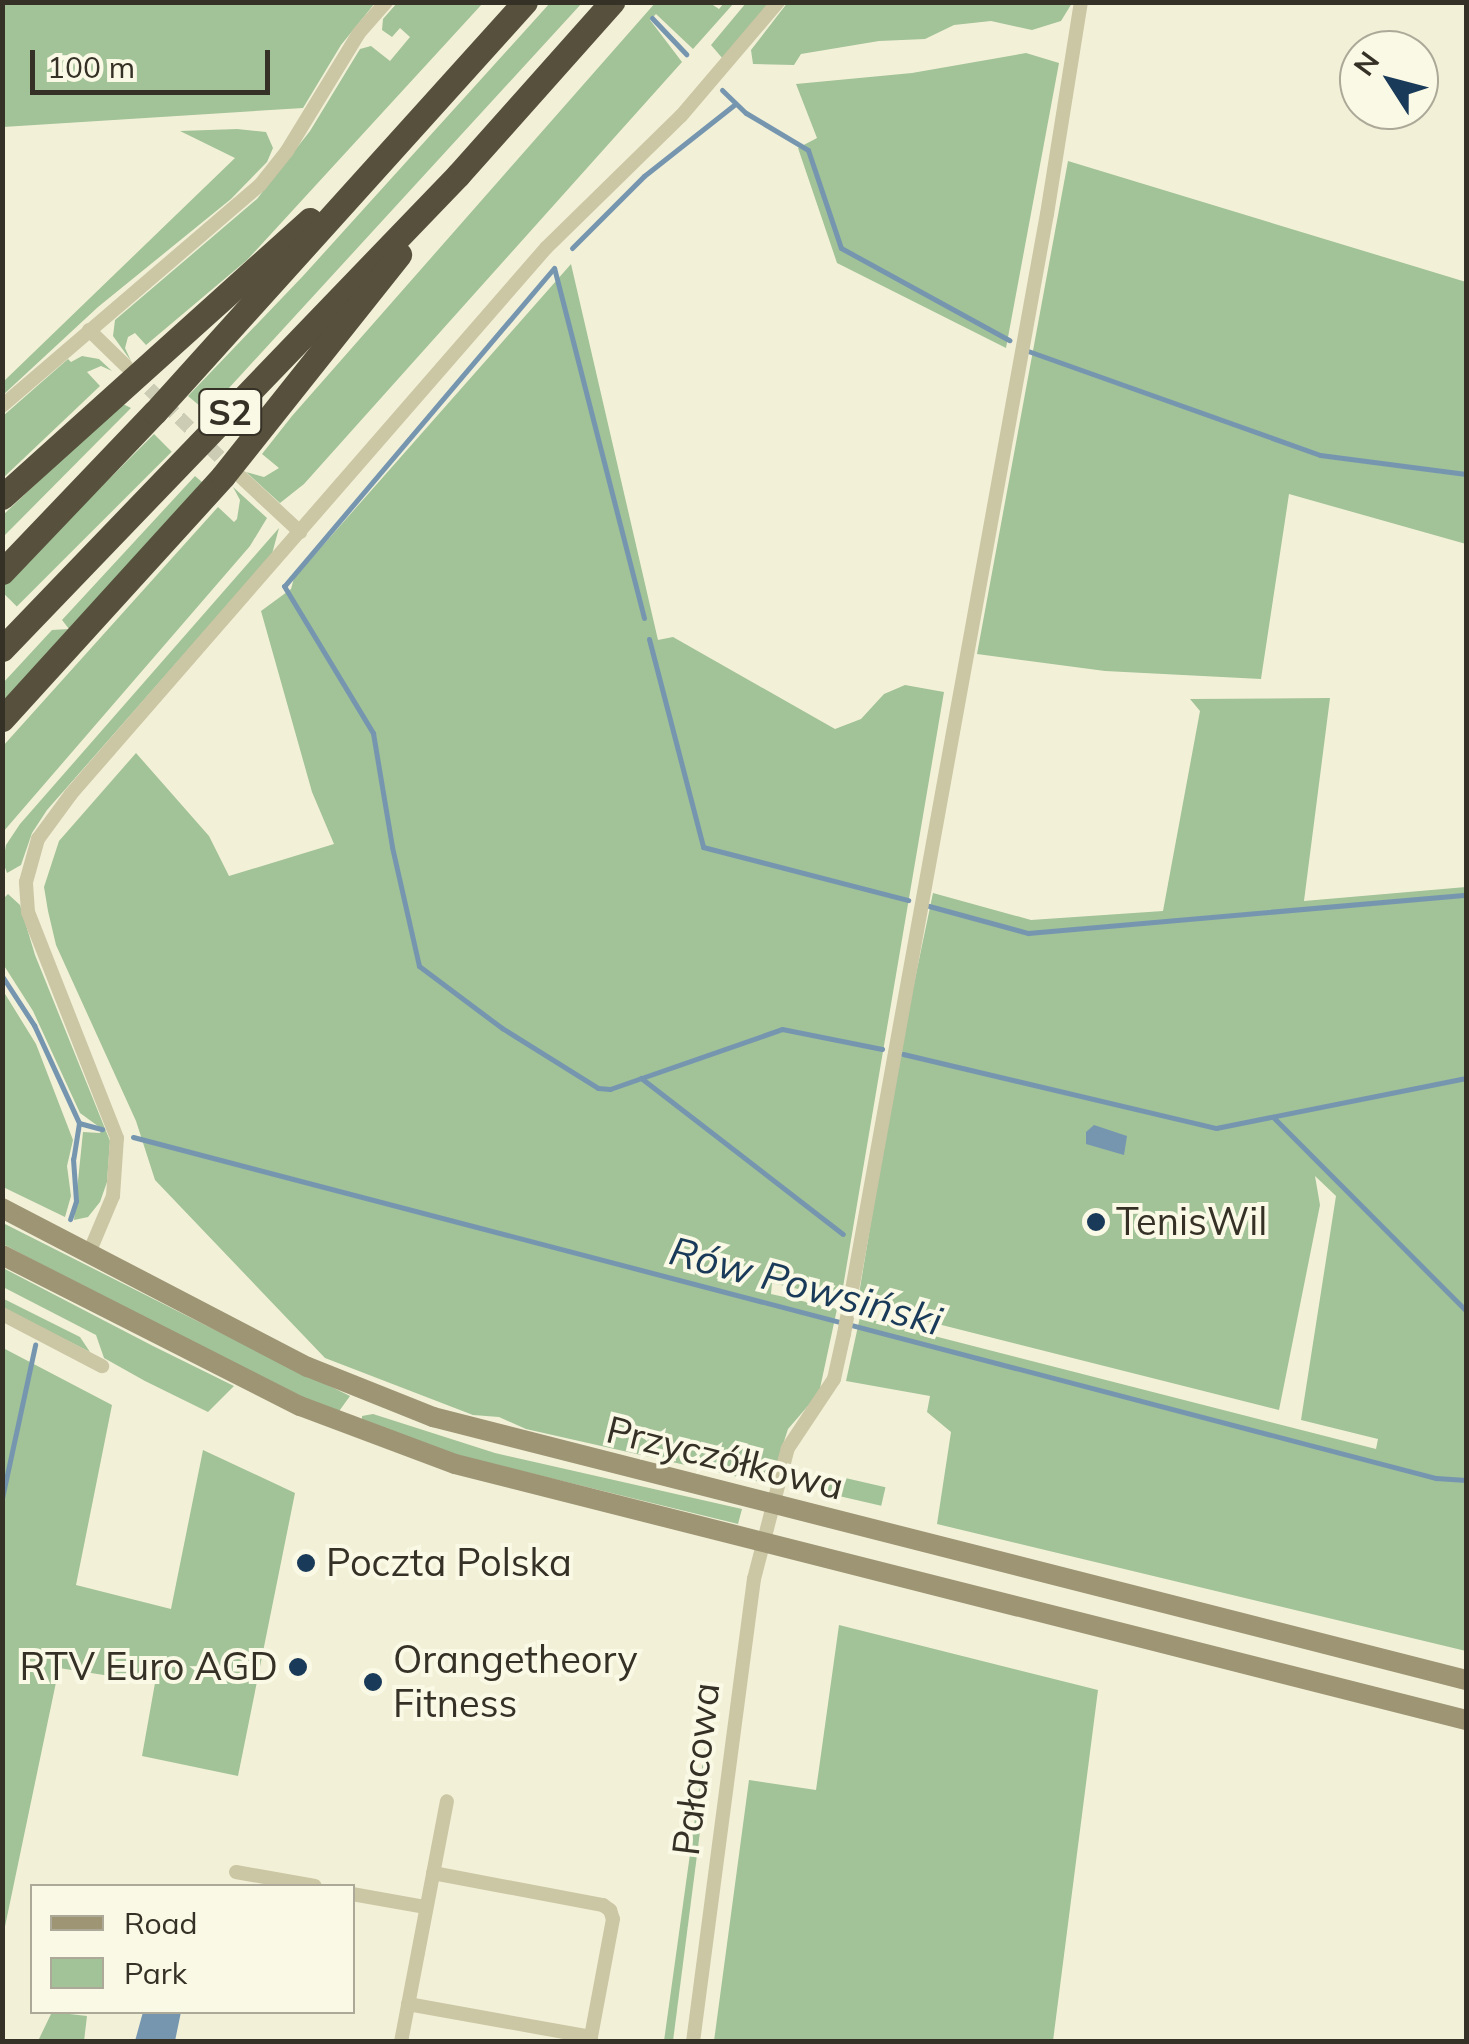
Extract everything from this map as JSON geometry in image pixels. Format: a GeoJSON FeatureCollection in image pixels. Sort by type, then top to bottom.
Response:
{"type":"FeatureCollection","features":[{"type":"Feature","properties":{"kind":"highway","name":"S2"},"geometry":{"type":"LineString","coordinates":[[2,572],[398,145],[525,2]]}},
{"type":"Feature","properties":{"kind":"highway","name":"S2"},"geometry":{"type":"LineString","coordinates":[[2,649],[458,174],[612,2]]}},
{"type":"Feature","properties":{"kind":"highway"},"geometry":{"type":"LineString","coordinates":[[2,497],[398,145]]}},
{"type":"Feature","properties":{"kind":"highway"},"geometry":{"type":"LineString","coordinates":[[2,719],[230,468],[458,174]]}},
{"type":"Feature","properties":{"kind":"main road","name":"Przyczółkowa"},"geometry":{"type":"LineString","coordinates":[[2,1208],[308,1367],[392,1403],[480,1432],[1466,1680]]}},
{"type":"Feature","properties":{"kind":"main road","name":"Przyczółkowa"},"geometry":{"type":"LineString","coordinates":[[2,1255],[182,1349],[347,1426],[482,1472],[1466,1720]]}},
{"type":"Feature","properties":{"kind":"main road"},"geometry":{"type":"LineString","coordinates":[[347,1426],[355,1409],[366,1402],[392,1403]]}},
{"type":"Feature","properties":{"kind":"main road"},"geometry":{"type":"LineString","coordinates":[[1445,1714],[1466,1710]]}},
{"type":"Feature","properties":{"kind":"street"},"geometry":{"type":"LineString","coordinates":[[2,406],[260,184],[287,151],[358,33],[386,2]]}},
{"type":"Feature","properties":{"kind":"street"},"geometry":{"type":"LineString","coordinates":[[89,1253],[113,1196],[117,1138],[109,1107],[35,935],[26,897],[29,864],[51,818],[546,248],[681,116],[778,2]]}},
{"type":"Feature","properties":{"kind":"street","name":"Pałacowa"},"geometry":{"type":"LineString","coordinates":[[693,2042],[762,1543],[795,1433],[834,1378],[844,1334],[1047,214],[1080,2]]}},
{"type":"Feature","properties":{"kind":"street"},"geometry":{"type":"LineString","coordinates":[[88,330],[126,366]]}},
{"type":"Feature","properties":{"kind":"street"},"geometry":{"type":"LineString","coordinates":[[241,478],[300,532]]}},
{"type":"Feature","properties":{"kind":"street"},"geometry":{"type":"LineString","coordinates":[[4,1318],[102,1366]]}},
{"type":"Feature","properties":{"kind":"street"},"geometry":{"type":"LineString","coordinates":[[401,2042],[447,1802]]}},
{"type":"Feature","properties":{"kind":"street"},"geometry":{"type":"LineString","coordinates":[[236,1872],[304,1884]]}},
{"type":"Feature","properties":{"kind":"street"},"geometry":{"type":"LineString","coordinates":[[408,2004],[590,2040],[613,1919],[607,1907],[433,1873]]}},
{"type":"Feature","properties":{"kind":"street"},"geometry":{"type":"LineString","coordinates":[[355,1895],[426,1908]]}},
{"type":"Feature","properties":{"kind":"green space"},"geometry":{"type":"Polygon","coordinates":[[[656,2],[710,3],[719,9],[724,3],[734,3],[693,49],[656,14],[650,20],[682,62],[304,484],[280,503],[246,472],[264,477],[279,468],[262,454],[292,416],[656,2]]]}},
{"type":"Feature","properties":{"kind":"green space"},"geometry":{"type":"Polygon","coordinates":[[[788,2],[1072,3],[1061,21],[1032,30],[991,21],[954,25],[925,39],[879,41],[801,54],[794,65],[753,64],[751,50],[788,2]]]}},
{"type":"Feature","properties":{"kind":"green space"},"geometry":{"type":"Polygon","coordinates":[[[3,3],[375,3],[341,45],[303,108],[3,127],[3,3]]]}},
{"type":"Feature","properties":{"kind":"green space"},"geometry":{"type":"Polygon","coordinates":[[[397,3],[483,3],[247,260],[146,345],[135,333],[128,337],[125,348],[131,361],[113,336],[115,320],[257,199],[310,131],[360,49],[371,46],[390,61],[410,37],[400,28],[392,37],[382,30],[383,19],[397,3]]]}},
{"type":"Feature","properties":{"kind":"green space"},"geometry":{"type":"Polygon","coordinates":[[[550,3],[582,3],[207,412],[188,396],[303,276],[550,3]]]}},
{"type":"Feature","properties":{"kind":"green space"},"geometry":{"type":"Polygon","coordinates":[[[746,3],[770,3],[723,59],[711,45],[746,3]]]}},
{"type":"Feature","properties":{"kind":"green space"},"geometry":{"type":"Polygon","coordinates":[[[1026,53],[1059,63],[1006,348],[837,263],[798,148],[817,138],[796,84],[912,73],[1026,53]]]}},
{"type":"Feature","properties":{"kind":"green space"},"geometry":{"type":"Polygon","coordinates":[[[180,131],[266,132],[273,148],[267,162],[231,199],[98,307],[3,395],[3,382],[235,158],[180,131]]]}},
{"type":"Feature","properties":{"kind":"green space"},"geometry":{"type":"Polygon","coordinates":[[[1068,161],[1466,282],[1466,544],[1289,494],[1261,679],[1105,671],[977,654],[1068,161]]]}},
{"type":"Feature","properties":{"kind":"green space"},"geometry":{"type":"Polygon","coordinates":[[[571,264],[658,640],[673,637],[835,729],[861,719],[884,694],[905,685],[944,692],[842,1293],[837,1298],[772,1283],[771,1294],[837,1309],[819,1393],[788,1429],[770,1484],[526,1429],[499,1417],[473,1415],[325,1358],[155,1180],[136,1121],[56,945],[44,887],[59,841],[136,753],[209,836],[229,876],[334,844],[312,792],[261,611],[291,589],[294,578],[571,264]]]}},
{"type":"Feature","properties":{"kind":"green space"},"geometry":{"type":"Polygon","coordinates":[[[82,356],[99,359],[112,371],[101,366],[87,372],[100,386],[3,478],[3,416],[68,359],[71,362],[82,356]]]}},
{"type":"Feature","properties":{"kind":"green space"},"geometry":{"type":"Polygon","coordinates":[[[121,403],[131,408],[3,537],[3,515],[121,403]]]}},
{"type":"Feature","properties":{"kind":"green space"},"geometry":{"type":"Polygon","coordinates":[[[154,434],[172,452],[17,607],[2,592],[2,586],[154,434]]]}},
{"type":"Feature","properties":{"kind":"green space"},"geometry":{"type":"Polygon","coordinates":[[[195,476],[202,482],[3,704],[3,683],[52,630],[69,629],[62,620],[195,476]]]}},
{"type":"Feature","properties":{"kind":"green space"},"geometry":{"type":"Polygon","coordinates":[[[233,487],[267,518],[250,546],[3,832],[3,746],[218,507],[234,522],[237,519],[240,500],[233,487]]]}},
{"type":"Feature","properties":{"kind":"green space"},"geometry":{"type":"Polygon","coordinates":[[[279,528],[272,554],[47,810],[32,833],[21,865],[7,873],[3,862],[6,845],[20,824],[279,528]]]}},
{"type":"Feature","properties":{"kind":"green space"},"geometry":{"type":"Polygon","coordinates":[[[1330,698],[1304,901],[1466,887],[1466,1651],[937,1524],[951,1432],[927,1412],[930,1396],[846,1381],[860,1317],[1376,1449],[1378,1439],[1301,1420],[1336,1196],[1315,1176],[1320,1205],[1279,1410],[918,1319],[859,1294],[897,1065],[933,893],[1031,920],[1163,911],[1200,711],[1190,699],[1330,698]]]}},
{"type":"Feature","properties":{"kind":"green space"},"geometry":{"type":"Polygon","coordinates":[[[8,894],[20,905],[35,955],[110,1141],[107,1182],[100,1202],[88,1217],[74,1220],[83,1132],[100,1133],[102,1129],[80,1113],[33,1011],[3,964],[3,899],[8,894]]]}},
{"type":"Feature","properties":{"kind":"green space"},"geometry":{"type":"Polygon","coordinates":[[[2,989],[36,1044],[73,1140],[67,1166],[71,1196],[65,1217],[3,1187],[2,989]]]}},
{"type":"Feature","properties":{"kind":"green space"},"geometry":{"type":"Polygon","coordinates":[[[3,1223],[350,1396],[337,1414],[122,1307],[3,1244],[3,1223]]]}},
{"type":"Feature","properties":{"kind":"green space"},"geometry":{"type":"Polygon","coordinates":[[[3,1268],[234,1386],[208,1412],[145,1381],[104,1358],[96,1335],[3,1287],[3,1268]]]}},
{"type":"Feature","properties":{"kind":"green space"},"geometry":{"type":"Polygon","coordinates":[[[2,1298],[80,1337],[90,1352],[3,1308],[2,1298]]]}},
{"type":"Feature","properties":{"kind":"green space"},"geometry":{"type":"Polygon","coordinates":[[[5,1349],[112,1405],[76,1585],[171,1609],[203,1450],[295,1493],[238,1776],[142,1756],[155,1683],[59,1668],[3,1936],[5,1349]]]}},
{"type":"Feature","properties":{"kind":"green space"},"geometry":{"type":"Polygon","coordinates":[[[373,1414],[495,1453],[742,1509],[738,1524],[456,1455],[362,1422],[362,1416],[373,1414]]]}},
{"type":"Feature","properties":{"kind":"green space"},"geometry":{"type":"Polygon","coordinates":[[[828,1474],[885,1487],[881,1506],[824,1493],[828,1474]]]}},
{"type":"Feature","properties":{"kind":"green space"},"geometry":{"type":"Polygon","coordinates":[[[839,1625],[1098,1690],[1053,2041],[714,2041],[749,1780],[816,1790],[839,1625]]]}},
{"type":"Feature","properties":{"kind":"green space"},"geometry":{"type":"Polygon","coordinates":[[[706,1739],[712,1739],[673,2041],[664,2041],[706,1739]]]}},
{"type":"Feature","properties":{"kind":"green space"},"geometry":{"type":"Polygon","coordinates":[[[51,2014],[87,2016],[84,2041],[38,2041],[51,2014]]]}},
{"type":"Feature","properties":{"kind":"water"},"geometry":{"type":"Polygon","coordinates":[[[1094,1125],[1127,1136],[1124,1155],[1086,1144],[1086,1132],[1094,1125]]]}},
{"type":"Feature","properties":{"kind":"water"},"geometry":{"type":"Polygon","coordinates":[[[142,2014],[181,2014],[175,2041],[135,2041],[142,2014]]]}},
{"type":"Feature","properties":{"kind":"waterway"},"geometry":{"type":"LineString","coordinates":[[652,18],[686,54]]}},
{"type":"Feature","properties":{"kind":"waterway"},"geometry":{"type":"LineString","coordinates":[[722,90],[746,113],[808,150],[841,248],[1009,340]]}},
{"type":"Feature","properties":{"kind":"waterway"},"geometry":{"type":"LineString","coordinates":[[572,248],[644,176],[734,105]]}},
{"type":"Feature","properties":{"kind":"waterway"},"geometry":{"type":"LineString","coordinates":[[644,618],[554,268],[284,586],[373,733],[392,847],[419,966],[502,1028],[598,1088],[610,1089],[782,1029],[882,1049]]}},
{"type":"Feature","properties":{"kind":"waterway"},"geometry":{"type":"LineString","coordinates":[[1028,351],[1320,455],[1466,474]]}},
{"type":"Feature","properties":{"kind":"waterway"},"geometry":{"type":"LineString","coordinates":[[649,639],[703,847],[908,900]]}},
{"type":"Feature","properties":{"kind":"waterway"},"geometry":{"type":"LineString","coordinates":[[929,906],[1028,933],[1466,895]]}},
{"type":"Feature","properties":{"kind":"waterway"},"geometry":{"type":"LineString","coordinates":[[2,976],[34,1025],[79,1123],[73,1159],[76,1201],[70,1219]]}},
{"type":"Feature","properties":{"kind":"waterway"},"geometry":{"type":"LineString","coordinates":[[903,1054],[1216,1128],[1466,1078]]}},
{"type":"Feature","properties":{"kind":"waterway"},"geometry":{"type":"LineString","coordinates":[[641,1078],[843,1234]]}},
{"type":"Feature","properties":{"kind":"waterway"},"geometry":{"type":"LineString","coordinates":[[1273,1117],[1466,1311]]}},
{"type":"Feature","properties":{"kind":"waterway"},"geometry":{"type":"LineString","coordinates":[[79,1123],[102,1129]]}},
{"type":"Feature","properties":{"kind":"waterway","name":"Rów Powsiński"},"geometry":{"type":"LineString","coordinates":[[133,1137],[1436,1478],[1466,1480]]}},
{"type":"Feature","properties":{"kind":"waterway"},"geometry":{"type":"LineString","coordinates":[[2,1498],[35,1345]]}},
{"type":"Feature","properties":{"kind":"tunnel"},"geometry":{"type":"LineString","coordinates":[[134,374],[233,470]]}},
{"type":"Feature","properties":{"kind":"place","name":"TenisWil"},"geometry":{"type":"Point","coordinates":[1096,1222]}},
{"type":"Feature","properties":{"kind":"place","name":"Poczta Polska"},"geometry":{"type":"Point","coordinates":[306,1563]}},
{"type":"Feature","properties":{"kind":"place","name":"RTV Euro AGD"},"geometry":{"type":"Point","coordinates":[298,1667]}},
{"type":"Feature","properties":{"kind":"place","name":"Orangetheory Fitness"},"geometry":{"type":"Point","coordinates":[373,1682]}}]}
